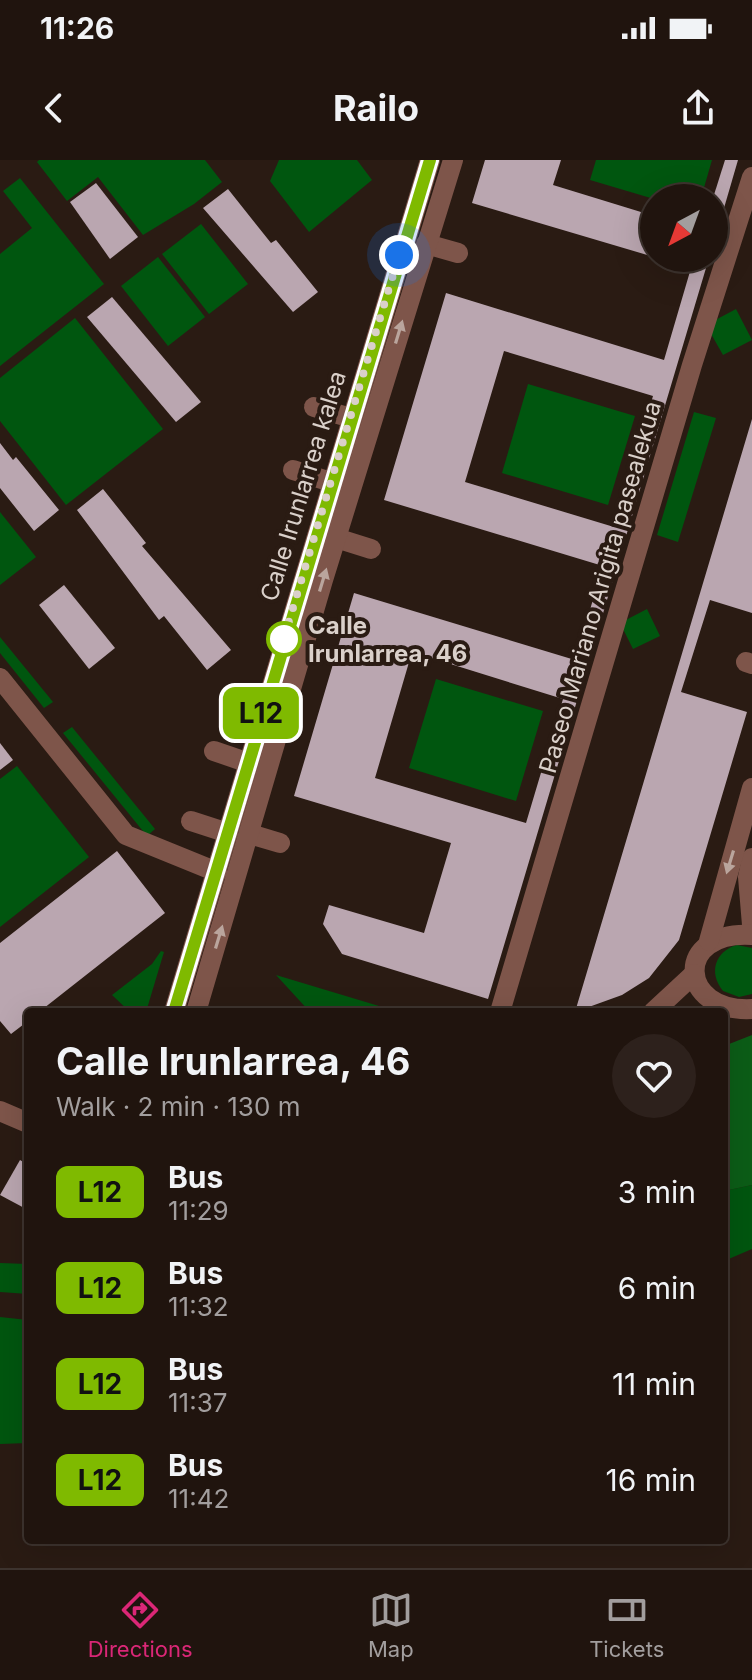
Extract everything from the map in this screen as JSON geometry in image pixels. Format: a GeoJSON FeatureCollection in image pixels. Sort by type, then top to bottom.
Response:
{"type":"FeatureCollection","features":[{"type":"Feature","properties":{"kind":"street","name":"Calle Irunlarrea kalea"},"geometry":{"type":"LineString","coordinates":[[175,1008],[217,872],[246,762],[430,160]]}},
{"type":"Feature","properties":{"kind":"street","name":"Calle Irunlarrea kalea"},"geometry":{"type":"LineString","coordinates":[[197,1008],[336,538],[453,160]]}},
{"type":"Feature","properties":{"kind":"street","name":"Paseo Mariano Arigita pasealekua"},"geometry":{"type":"LineString","coordinates":[[501,1008],[692,365],[752,177]]}},
{"type":"Feature","properties":{"kind":"street"},"geometry":{"type":"LineString","coordinates":[[426,244],[458,253]]}},
{"type":"Feature","properties":{"kind":"street"},"geometry":{"type":"LineString","coordinates":[[314,407],[351,418]]}},
{"type":"Feature","properties":{"kind":"street"},"geometry":{"type":"LineString","coordinates":[[293,470],[331,482]]}},
{"type":"Feature","properties":{"kind":"street"},"geometry":{"type":"LineString","coordinates":[[336,538],[371,549]]}},
{"type":"Feature","properties":{"kind":"street"},"geometry":{"type":"LineString","coordinates":[[0,678],[126,835],[217,872]]}},
{"type":"Feature","properties":{"kind":"street"},"geometry":{"type":"LineString","coordinates":[[214,751],[246,762]]}},
{"type":"Feature","properties":{"kind":"street"},"geometry":{"type":"LineString","coordinates":[[657,1008],[694,974],[701,951],[709,941],[752,788]]}},
{"type":"Feature","properties":{"kind":"street"},"geometry":{"type":"LineString","coordinates":[[191,821],[228,833]]}},
{"type":"Feature","properties":{"kind":"street"},"geometry":{"type":"LineString","coordinates":[[250,834],[280,843]]}},
{"type":"Feature","properties":{"kind":"street"},"geometry":{"type":"LineString","coordinates":[[752,858],[748,877],[752,925]]}},
{"type":"Feature","properties":{"kind":"street"},"geometry":{"type":"LineString","coordinates":[[709,941],[728,933],[752,935]]}},
{"type":"Feature","properties":{"kind":"street"},"geometry":{"type":"LineString","coordinates":[[694,974],[706,996],[723,1008]]}},
{"type":"Feature","properties":{"kind":"street"},"geometry":{"type":"LineString","coordinates":[[728,1011],[752,1009]]}},
{"type":"Feature","properties":{"kind":"street"},"geometry":{"type":"LineString","coordinates":[[0,1111],[24,1121]]}},
{"type":"Feature","properties":{"kind":"green space"},"geometry":{"type":"Polygon","coordinates":[[[205,160],[222,182],[194,204],[143,235],[98,177],[67,201],[37,162],[205,160]]]}},
{"type":"Feature","properties":{"kind":"green space"},"geometry":{"type":"Polygon","coordinates":[[[279,160],[357,160],[372,180],[309,232],[270,181],[279,160]]]}},
{"type":"Feature","properties":{"kind":"green space"},"geometry":{"type":"Polygon","coordinates":[[[596,160],[712,160],[705,184],[640,184],[640,195],[590,180],[596,160]]]}},
{"type":"Feature","properties":{"kind":"green space"},"geometry":{"type":"Polygon","coordinates":[[[20,178],[104,284],[0,366],[0,254],[32,228],[3,191],[20,178]]]}},
{"type":"Feature","properties":{"kind":"green space"},"geometry":{"type":"Polygon","coordinates":[[[201,224],[248,284],[209,314],[162,254],[201,224]]]}},
{"type":"Feature","properties":{"kind":"green space"},"geometry":{"type":"Polygon","coordinates":[[[158,257],[205,317],[168,346],[121,286],[158,257]]]}},
{"type":"Feature","properties":{"kind":"green space"},"geometry":{"type":"Polygon","coordinates":[[[736,309],[752,340],[723,355],[706,325],[736,309]]]}},
{"type":"Feature","properties":{"kind":"green space"},"geometry":{"type":"Polygon","coordinates":[[[75,318],[163,429],[66,505],[0,421],[0,378],[75,318]]]}},
{"type":"Feature","properties":{"kind":"green space"},"geometry":{"type":"Polygon","coordinates":[[[528,384],[635,416],[608,505],[502,473],[528,384]]]}},
{"type":"Feature","properties":{"kind":"green space"},"geometry":{"type":"Polygon","coordinates":[[[694,412],[716,418],[678,542],[657,535],[694,412]]]}},
{"type":"Feature","properties":{"kind":"green space"},"geometry":{"type":"Polygon","coordinates":[[[0,512],[36,557],[0,585],[0,512]]]}},
{"type":"Feature","properties":{"kind":"green space"},"geometry":{"type":"Polygon","coordinates":[[[647,609],[660,636],[633,649],[620,623],[647,609]]]}},
{"type":"Feature","properties":{"kind":"green space"},"geometry":{"type":"Polygon","coordinates":[[[0,637],[53,702],[44,708],[0,653],[0,637]]]}},
{"type":"Feature","properties":{"kind":"green space"},"geometry":{"type":"Polygon","coordinates":[[[436,679],[543,711],[516,801],[409,768],[436,679]]]}},
{"type":"Feature","properties":{"kind":"green space"},"geometry":{"type":"Polygon","coordinates":[[[72,727],[155,829],[147,836],[63,733],[72,727]]]}},
{"type":"Feature","properties":{"kind":"green space"},"geometry":{"type":"Polygon","coordinates":[[[17,766],[89,857],[0,927],[0,779],[17,766]]]}},
{"type":"Feature","properties":{"kind":"green space"},"geometry":{"type":"Polygon","coordinates":[[[737,945],[752,948],[752,994],[739,997],[723,991],[715,970],[723,952],[737,945]]]}},
{"type":"Feature","properties":{"kind":"green space"},"geometry":{"type":"Polygon","coordinates":[[[161,951],[164,952],[147,1008],[126,1008],[112,995],[152,964],[161,951]]]}},
{"type":"Feature","properties":{"kind":"green space"},"geometry":{"type":"Polygon","coordinates":[[[276,975],[386,1008],[306,1008],[276,975]]]}},
{"type":"Feature","properties":{"kind":"green space"},"geometry":{"type":"Polygon","coordinates":[[[752,1035],[752,1185],[728,1190],[728,1044],[752,1035]]]}},
{"type":"Feature","properties":{"kind":"green space"},"geometry":{"type":"Polygon","coordinates":[[[752,1185],[752,1249],[728,1259],[728,1190],[752,1185]]]}},
{"type":"Feature","properties":{"kind":"green space"},"geometry":{"type":"Polygon","coordinates":[[[0,1263],[24,1264],[24,1294],[0,1292],[0,1263]]]}},
{"type":"Feature","properties":{"kind":"green space"},"geometry":{"type":"Polygon","coordinates":[[[0,1317],[24,1320],[24,1443],[0,1444],[0,1317]]]}},
{"type":"Feature","properties":{"kind":"building"},"geometry":{"type":"Polygon","coordinates":[[[485,160],[561,160],[553,185],[640,212],[640,253],[472,203],[485,160]]]}},
{"type":"Feature","properties":{"kind":"building"},"geometry":{"type":"Polygon","coordinates":[[[725,160],[738,160],[728,194],[728,184],[717,184],[725,160]]]}},
{"type":"Feature","properties":{"kind":"building"},"geometry":{"type":"Polygon","coordinates":[[[96,183],[138,237],[110,259],[70,202],[96,183]]]}},
{"type":"Feature","properties":{"kind":"building"},"geometry":{"type":"Polygon","coordinates":[[[228,189],[271,243],[276,240],[318,292],[293,312],[203,208],[228,189]]]}},
{"type":"Feature","properties":{"kind":"building"},"geometry":{"type":"Polygon","coordinates":[[[690,272],[705,272],[488,999],[342,954],[323,924],[329,905],[424,933],[451,843],[294,796],[354,593],[575,660],[603,566],[384,500],[446,293],[664,360],[690,272]],[[504,351],[465,482],[614,527],[653,396],[504,351]],[[412,652],[375,778],[526,823],[563,699],[412,652]]]}},
{"type":"Feature","properties":{"kind":"building"},"geometry":{"type":"Polygon","coordinates":[[[112,297],[201,402],[176,422],[87,317],[112,297]]]}},
{"type":"Feature","properties":{"kind":"building"},"geometry":{"type":"Polygon","coordinates":[[[752,419],[752,613],[710,600],[681,692],[747,712],[679,940],[649,978],[622,995],[586,1008],[576,1008],[752,419]]]}},
{"type":"Feature","properties":{"kind":"building"},"geometry":{"type":"Polygon","coordinates":[[[0,443],[13,460],[16,457],[59,510],[34,531],[0,488],[0,443]]]}},
{"type":"Feature","properties":{"kind":"building"},"geometry":{"type":"Polygon","coordinates":[[[103,489],[146,543],[142,546],[231,650],[207,670],[164,616],[159,620],[77,510],[103,489]]]}},
{"type":"Feature","properties":{"kind":"building"},"geometry":{"type":"Polygon","coordinates":[[[64,585],[115,648],[89,669],[39,605],[64,585]]]}},
{"type":"Feature","properties":{"kind":"building"},"geometry":{"type":"Polygon","coordinates":[[[0,743],[13,760],[0,770],[0,743]]]}},
{"type":"Feature","properties":{"kind":"building"},"geometry":{"type":"Polygon","coordinates":[[[117,851],[165,913],[44,1008],[24,1008],[24,1024],[11,1034],[0,1021],[0,943],[117,851]]]}},
{"type":"Feature","properties":{"kind":"building"},"geometry":{"type":"Polygon","coordinates":[[[20,1160],[24,1162],[24,1208],[0,1195],[20,1160]]]}},
{"type":"Feature","properties":{"kind":"bus line","name":"L12"},"geometry":{"type":"LineString","coordinates":[[175,1008],[217,872],[246,762],[430,160]]}},
{"type":"Feature","properties":{"kind":"place","name":"Calle Irunlarrea, 46"},"geometry":{"type":"Point","coordinates":[284,639]}},
{"type":"Feature","properties":{"kind":"route"},"geometry":{"type":"LineString","coordinates":[[284,639],[280,651],[399,255]]}}]}
